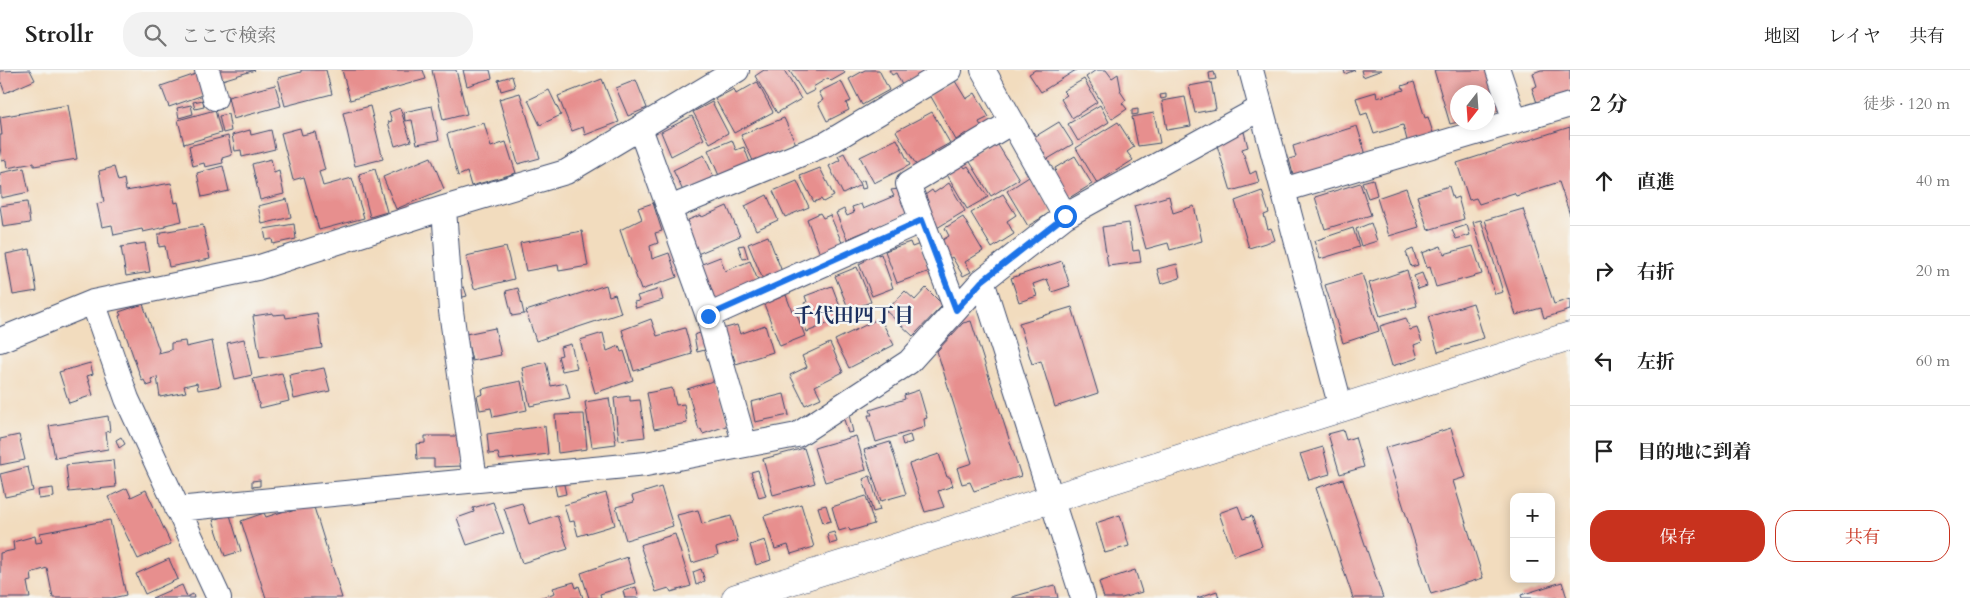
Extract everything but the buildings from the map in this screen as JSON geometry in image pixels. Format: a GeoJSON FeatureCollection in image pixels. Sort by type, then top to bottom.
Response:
{"type":"FeatureCollection","features":[{"type":"Feature","properties":{"kind":"street"},"geometry":{"type":"LineString","coordinates":[[207,70],[215,98]]}},
{"type":"Feature","properties":{"kind":"street"},"geometry":{"type":"LineString","coordinates":[[0,340],[93,302],[257,268],[444,208],[566,172],[737,70]]}},
{"type":"Feature","properties":{"kind":"street"},"geometry":{"type":"LineString","coordinates":[[670,208],[828,143],[950,70]]}},
{"type":"Feature","properties":{"kind":"street"},"geometry":{"type":"LineString","coordinates":[[983,70],[1065,216]]}},
{"type":"Feature","properties":{"kind":"street"},"geometry":{"type":"LineString","coordinates":[[1251,70],[1341,408]]}},
{"type":"Feature","properties":{"kind":"street"},"geometry":{"type":"LineString","coordinates":[[1498,70],[1515,121]]}},
{"type":"Feature","properties":{"kind":"street"},"geometry":{"type":"LineString","coordinates":[[1283,190],[1570,105]]}},
{"type":"Feature","properties":{"kind":"street"},"geometry":{"type":"LineString","coordinates":[[177,509],[646,464],[798,435],[909,362],[982,281],[1065,216],[1261,108]]}},
{"type":"Feature","properties":{"kind":"street"},"geometry":{"type":"LineString","coordinates":[[956,310],[908,184],[1012,122]]}},
{"type":"Feature","properties":{"kind":"street"},"geometry":{"type":"LineString","coordinates":[[640,128],[708,316],[745,445]]}},
{"type":"Feature","properties":{"kind":"street"},"geometry":{"type":"LineString","coordinates":[[444,208],[451,312],[475,480]]}},
{"type":"Feature","properties":{"kind":"street"},"geometry":{"type":"LineString","coordinates":[[708,316],[922,220]]}},
{"type":"Feature","properties":{"kind":"street"},"geometry":{"type":"LineString","coordinates":[[982,281],[1083,598]]}},
{"type":"Feature","properties":{"kind":"street"},"geometry":{"type":"LineString","coordinates":[[93,302],[126,399],[219,598]]}},
{"type":"Feature","properties":{"kind":"street"},"geometry":{"type":"LineString","coordinates":[[736,598],[1570,336]]}},
{"type":"Feature","properties":{"kind":"district","name":"千代田四丁目"},"geometry":{"type":"Point","coordinates":[854,315]}},
{"type":"Feature","properties":{"kind":"route"},"geometry":{"type":"LineString","coordinates":[[708,316],[922,220],[956,310],[982,281],[1065,216]]}}]}
